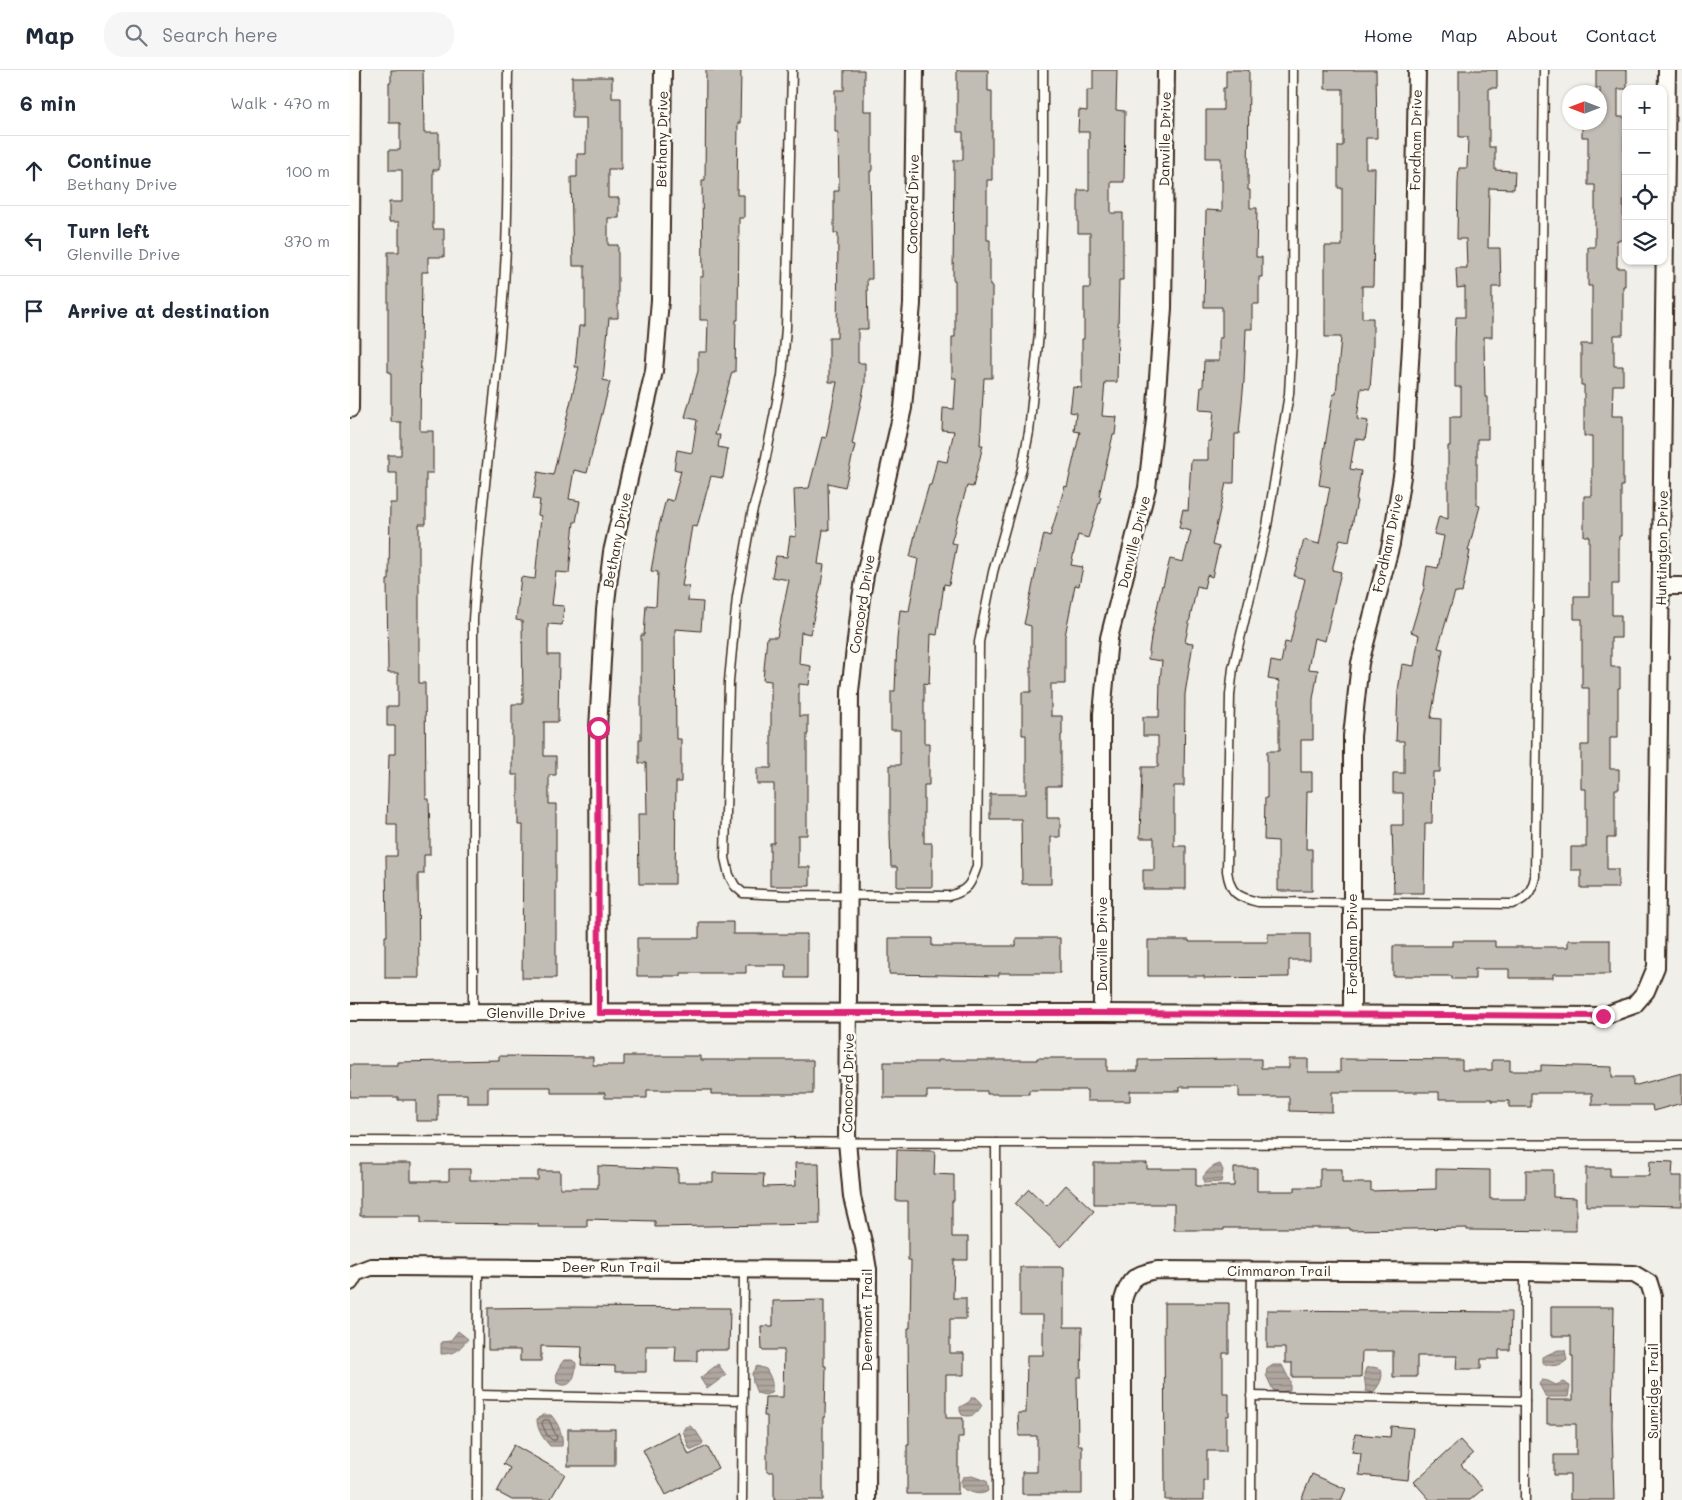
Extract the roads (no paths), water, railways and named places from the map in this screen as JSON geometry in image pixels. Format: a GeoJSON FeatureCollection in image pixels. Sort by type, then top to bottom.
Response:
{"type":"FeatureCollection","features":[{"type":"Feature","properties":{"kind":"street"},"geometry":{"type":"LineString","coordinates":[[350,409],[352,70]]}},
{"type":"Feature","properties":{"kind":"street","name":"Bethany Drive"},"geometry":{"type":"LineString","coordinates":[[599,1013],[598,728],[605,610],[612,552],[654,371],[660,300],[663,70]]}},
{"type":"Feature","properties":{"kind":"street","name":"Concord Drive"},"geometry":{"type":"LineString","coordinates":[[847,1141],[850,690],[860,598],[903,408],[912,304],[915,70]]}},
{"type":"Feature","properties":{"kind":"street","name":"Danville Drive"},"geometry":{"type":"LineString","coordinates":[[1102,1013],[1102,714],[1109,638],[1147,488],[1156,420],[1163,308],[1166,70]]}},
{"type":"Feature","properties":{"kind":"street","name":"Fordham Drive"},"geometry":{"type":"LineString","coordinates":[[1352,1014],[1352,736],[1359,672],[1391,544],[1404,464],[1414,312],[1417,70]]}},
{"type":"Feature","properties":{"kind":"street","name":"Huntington Drive"},"geometry":{"type":"LineString","coordinates":[[1620,1010],[1634,1005],[1646,991],[1656,967],[1667,70]]}},
{"type":"Feature","properties":{"kind":"street"},"geometry":{"type":"LineString","coordinates":[[1661,586],[1682,586]]}},
{"type":"Feature","properties":{"kind":"street","name":"Glenville Drive"},"geometry":{"type":"LineString","coordinates":[[350,1012],[849,1012],[1603,1016],[1620,1010]]}},
{"type":"Feature","properties":{"kind":"street","name":"Deermont Trail"},"geometry":{"type":"LineString","coordinates":[[847,1141],[852,1198],[868,1270],[867,1500]]}},
{"type":"Feature","properties":{"kind":"street","name":"Deer Run Trail"},"geometry":{"type":"LineString","coordinates":[[352,1278],[371,1268],[478,1266],[868,1270]]}},
{"type":"Feature","properties":{"kind":"street","name":"Cimmaron Trail"},"geometry":{"type":"LineString","coordinates":[[1123,1500],[1123,1300],[1127,1286],[1133,1278],[1144,1272],[1157,1270],[1634,1274],[1649,1283]]}},
{"type":"Feature","properties":{"kind":"street","name":"Sunridge Trail"},"geometry":{"type":"LineString","coordinates":[[1649,1283],[1654,1309],[1653,1500]]}},
{"type":"Feature","properties":{"kind":"lane"},"geometry":{"type":"LineString","coordinates":[[473,1013],[473,620],[477,556],[505,267],[508,70]]}},
{"type":"Feature","properties":{"kind":"lane"},"geometry":{"type":"LineString","coordinates":[[792,70],[786,328],[782,376],[763,472],[752,513],[737,597],[729,681],[724,858],[729,875],[743,893],[773,895],[949,896],[960,893],[968,887],[977,866],[980,642],[994,572],[1022,468],[1029,432],[1039,333],[1044,70]]}},
{"type":"Feature","properties":{"kind":"lane"},"geometry":{"type":"LineString","coordinates":[[1293,70],[1292,337],[1289,394],[1267,526],[1235,659],[1230,695],[1227,871],[1232,890],[1239,896],[1258,902],[1512,904],[1520,902],[1526,897],[1532,888],[1535,877],[1544,70]]}},
{"type":"Feature","properties":{"kind":"lane"},"geometry":{"type":"LineString","coordinates":[[350,1140],[1682,1146]]}},
{"type":"Feature","properties":{"kind":"lane"},"geometry":{"type":"LineString","coordinates":[[996,1143],[997,1500]]}},
{"type":"Feature","properties":{"kind":"lane"},"geometry":{"type":"LineString","coordinates":[[477,1500],[478,1266]]}},
{"type":"Feature","properties":{"kind":"lane"},"geometry":{"type":"LineString","coordinates":[[742,1500],[744,1268]]}},
{"type":"Feature","properties":{"kind":"lane"},"geometry":{"type":"LineString","coordinates":[[1251,1500],[1252,1272]]}},
{"type":"Feature","properties":{"kind":"lane"},"geometry":{"type":"LineString","coordinates":[[1525,1272],[1525,1500]]}},
{"type":"Feature","properties":{"kind":"lane"},"geometry":{"type":"LineString","coordinates":[[478,1395],[742,1400]]}},
{"type":"Feature","properties":{"kind":"lane"},"geometry":{"type":"LineString","coordinates":[[1251,1396],[1525,1401]]}},
{"type":"Feature","properties":{"kind":"water"},"geometry":{"type":"Polygon","coordinates":[[[1220,1164],[1223,1170],[1221,1182],[1204,1183],[1203,1177],[1207,1172],[1212,1167],[1220,1164]]]}},
{"type":"Feature","properties":{"kind":"water"},"geometry":{"type":"Polygon","coordinates":[[[458,1331],[468,1339],[456,1351],[441,1354],[441,1342],[450,1341],[458,1331]]]}},
{"type":"Feature","properties":{"kind":"water"},"geometry":{"type":"Polygon","coordinates":[[[1558,1350],[1565,1350],[1567,1360],[1565,1362],[1551,1366],[1542,1362],[1542,1357],[1558,1350]]]}},
{"type":"Feature","properties":{"kind":"water"},"geometry":{"type":"Polygon","coordinates":[[[564,1360],[572,1360],[576,1363],[576,1367],[570,1383],[562,1385],[557,1383],[556,1377],[564,1360]]]}},
{"type":"Feature","properties":{"kind":"water"},"geometry":{"type":"Polygon","coordinates":[[[718,1364],[726,1375],[707,1389],[700,1378],[718,1364]]]}},
{"type":"Feature","properties":{"kind":"water"},"geometry":{"type":"Polygon","coordinates":[[[1273,1365],[1282,1365],[1290,1381],[1290,1390],[1282,1392],[1273,1390],[1266,1375],[1267,1369],[1273,1365]]]}},
{"type":"Feature","properties":{"kind":"water"},"geometry":{"type":"Polygon","coordinates":[[[757,1366],[766,1369],[772,1384],[771,1393],[765,1395],[757,1393],[752,1373],[757,1366]]]}},
{"type":"Feature","properties":{"kind":"water"},"geometry":{"type":"Polygon","coordinates":[[[1366,1368],[1381,1369],[1382,1376],[1379,1385],[1373,1393],[1366,1391],[1364,1374],[1366,1368]]]}},
{"type":"Feature","properties":{"kind":"water"},"geometry":{"type":"Polygon","coordinates":[[[1542,1380],[1556,1385],[1563,1382],[1570,1386],[1568,1397],[1546,1397],[1539,1384],[1542,1380]]]}},
{"type":"Feature","properties":{"kind":"water"},"geometry":{"type":"Polygon","coordinates":[[[972,1397],[976,1397],[982,1405],[974,1415],[962,1415],[960,1407],[969,1402],[972,1397]]]}},
{"type":"Feature","properties":{"kind":"water"},"geometry":{"type":"Polygon","coordinates":[[[543,1415],[551,1415],[556,1422],[561,1434],[562,1446],[550,1446],[543,1437],[538,1427],[537,1419],[543,1415]]]}},
{"type":"Feature","properties":{"kind":"water"},"geometry":{"type":"Polygon","coordinates":[[[690,1426],[696,1431],[703,1442],[701,1446],[692,1450],[689,1448],[683,1431],[685,1427],[690,1426]]]}},
{"type":"Feature","properties":{"kind":"water"},"geometry":{"type":"Polygon","coordinates":[[[972,1476],[986,1481],[988,1491],[978,1494],[961,1487],[963,1477],[972,1476]]]}}]}
